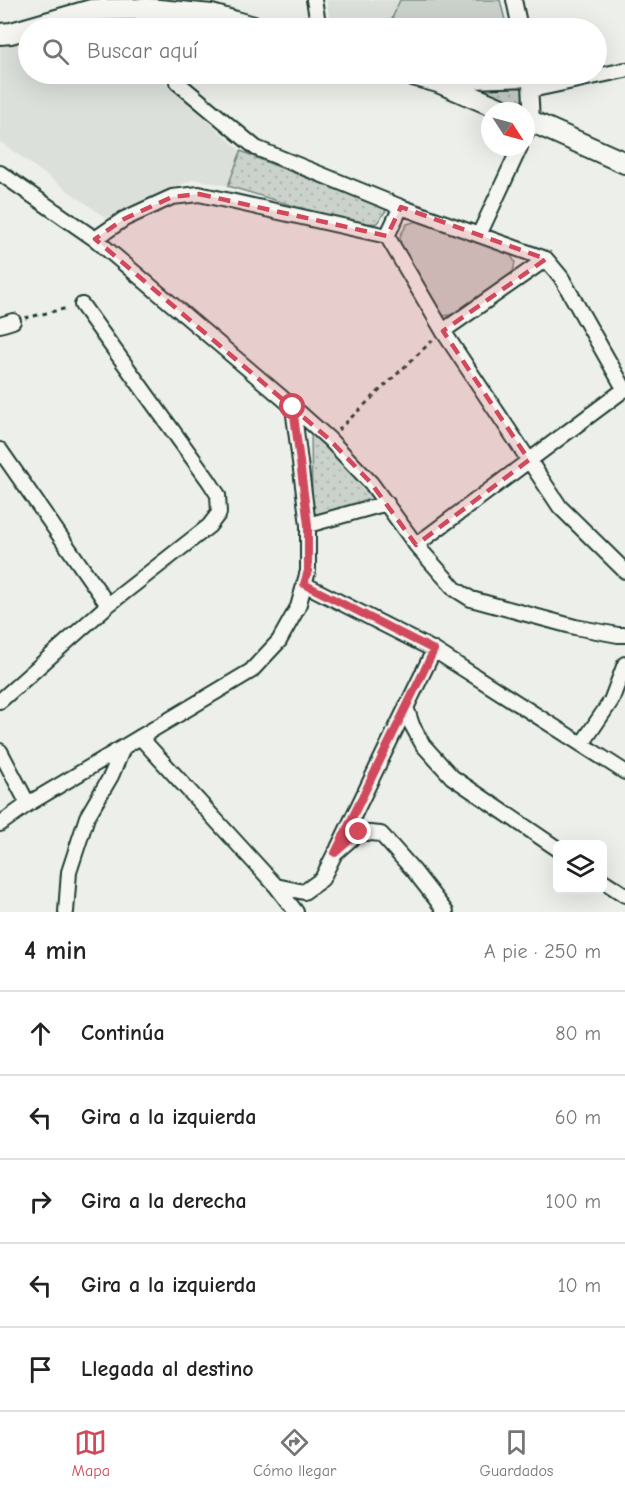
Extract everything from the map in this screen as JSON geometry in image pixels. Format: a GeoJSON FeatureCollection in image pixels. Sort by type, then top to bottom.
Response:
{"type":"FeatureCollection","features":[{"type":"Feature","properties":{"kind":"main road"},"geometry":{"type":"LineString","coordinates":[[63,18],[91,10],[147,4],[222,18]]}},
{"type":"Feature","properties":{"kind":"main road"},"geometry":{"type":"LineString","coordinates":[[0,34],[18,31]]}},
{"type":"Feature","properties":{"kind":"main road"},"geometry":{"type":"LineString","coordinates":[[443,84],[485,102]]}},
{"type":"Feature","properties":{"kind":"main road"},"geometry":{"type":"LineString","coordinates":[[535,128],[625,163]]}},
{"type":"Feature","properties":{"kind":"street"},"geometry":{"type":"LineString","coordinates":[[314,0],[318,18]]}},
{"type":"Feature","properties":{"kind":"street"},"geometry":{"type":"LineString","coordinates":[[514,0],[518,18]]}},
{"type":"Feature","properties":{"kind":"street"},"geometry":{"type":"LineString","coordinates":[[607,72],[625,70]]}},
{"type":"Feature","properties":{"kind":"street"},"geometry":{"type":"LineString","coordinates":[[179,84],[256,148],[402,207],[546,259],[561,277],[625,390],[416,545]]}},
{"type":"Feature","properties":{"kind":"street"},"geometry":{"type":"LineString","coordinates":[[529,84],[529,102]]}},
{"type":"Feature","properties":{"kind":"street"},"geometry":{"type":"LineString","coordinates":[[479,235],[516,156]]}},
{"type":"Feature","properties":{"kind":"street"},"geometry":{"type":"LineString","coordinates":[[0,173],[95,239],[329,439],[371,483],[416,545],[455,588],[471,598],[575,627],[618,636],[625,635]]}},
{"type":"Feature","properties":{"kind":"street"},"geometry":{"type":"LineString","coordinates":[[95,239],[124,219],[172,197],[200,194],[387,236],[443,331],[560,507],[625,571]]}},
{"type":"Feature","properties":{"kind":"street"},"geometry":{"type":"LineString","coordinates":[[387,236],[402,207]]}},
{"type":"Feature","properties":{"kind":"street"},"geometry":{"type":"LineString","coordinates":[[443,331],[546,259]]}},
{"type":"Feature","properties":{"kind":"street"},"geometry":{"type":"LineString","coordinates":[[0,701],[108,605],[209,526],[219,513],[218,495],[209,481],[82,305]]}},
{"type":"Feature","properties":{"kind":"street"},"geometry":{"type":"LineString","coordinates":[[0,824],[28,804],[251,671],[279,641],[298,607],[308,571],[308,525],[293,407]]}},
{"type":"Feature","properties":{"kind":"street"},"geometry":{"type":"LineString","coordinates":[[0,450],[108,605]]}},
{"type":"Feature","properties":{"kind":"street"},"geometry":{"type":"LineString","coordinates":[[308,525],[387,503]]}},
{"type":"Feature","properties":{"kind":"street"},"geometry":{"type":"LineString","coordinates":[[304,584],[434,650],[625,772]]}},
{"type":"Feature","properties":{"kind":"street"},"geometry":{"type":"LineString","coordinates":[[276,886],[304,892],[322,879],[434,650]]}},
{"type":"Feature","properties":{"kind":"street"},"geometry":{"type":"LineString","coordinates":[[582,744],[618,702],[625,664]]}},
{"type":"Feature","properties":{"kind":"street"},"geometry":{"type":"LineString","coordinates":[[406,707],[412,725],[423,745],[452,777],[553,846]]}},
{"type":"Feature","properties":{"kind":"street"},"geometry":{"type":"LineString","coordinates":[[140,737],[276,886],[296,912]]}},
{"type":"Feature","properties":{"kind":"street"},"geometry":{"type":"LineString","coordinates":[[66,912],[69,872],[87,817],[111,776],[123,748]]}},
{"type":"Feature","properties":{"kind":"street"},"geometry":{"type":"LineString","coordinates":[[0,751],[28,804]]}},
{"type":"Feature","properties":{"kind":"street"},"geometry":{"type":"LineString","coordinates":[[335,853],[359,832],[381,834],[446,912]]}},
{"type":"Feature","properties":{"kind":"street"},"geometry":{"type":"LineString","coordinates":[[607,883],[625,895]]}},
{"type":"Feature","properties":{"kind":"path"},"geometry":{"type":"LineString","coordinates":[[6,323],[82,305]]}},
{"type":"Feature","properties":{"kind":"path"},"geometry":{"type":"LineString","coordinates":[[329,439],[443,331]]}},
{"type":"Feature","properties":{"kind":"highlighted area"},"geometry":{"type":"Polygon","coordinates":[[[199,194],[387,236],[401,207],[546,259],[443,331],[529,460],[416,545],[371,483],[329,439],[95,239],[124,219],[172,197],[199,194]]]}},
{"type":"Feature","properties":{"kind":"shaded area"},"geometry":{"type":"Polygon","coordinates":[[[326,0],[400,0],[392,18],[330,18],[326,0]]]}},
{"type":"Feature","properties":{"kind":"shaded area"},"geometry":{"type":"Polygon","coordinates":[[[400,0],[500,0],[504,18],[392,18],[400,0]]]}},
{"type":"Feature","properties":{"kind":"shaded area"},"geometry":{"type":"Polygon","coordinates":[[[18,42],[18,84],[168,84],[241,151],[228,186],[194,179],[106,218],[0,142],[0,47],[18,42]]]}},
{"type":"Feature","properties":{"kind":"shaded area"},"geometry":{"type":"Polygon","coordinates":[[[455,85],[525,85],[522,102],[498,102],[455,85]]]}},
{"type":"Feature","properties":{"kind":"shaded area"},"geometry":{"type":"Polygon","coordinates":[[[241,151],[387,209],[377,223],[354,224],[228,186],[241,151]]]}},
{"type":"Feature","properties":{"kind":"shaded area"},"geometry":{"type":"Polygon","coordinates":[[[418,221],[510,254],[515,262],[513,272],[453,314],[445,316],[436,310],[401,248],[400,236],[407,224],[418,221]]]}},
{"type":"Feature","properties":{"kind":"shaded area"},"geometry":{"type":"Polygon","coordinates":[[[311,428],[377,500],[312,517],[311,428]]]}},
{"type":"Feature","properties":{"kind":"route"},"geometry":{"type":"LineString","coordinates":[[293,407],[308,525],[308,571],[304,584],[434,650],[335,853],[359,832]]}}]}
